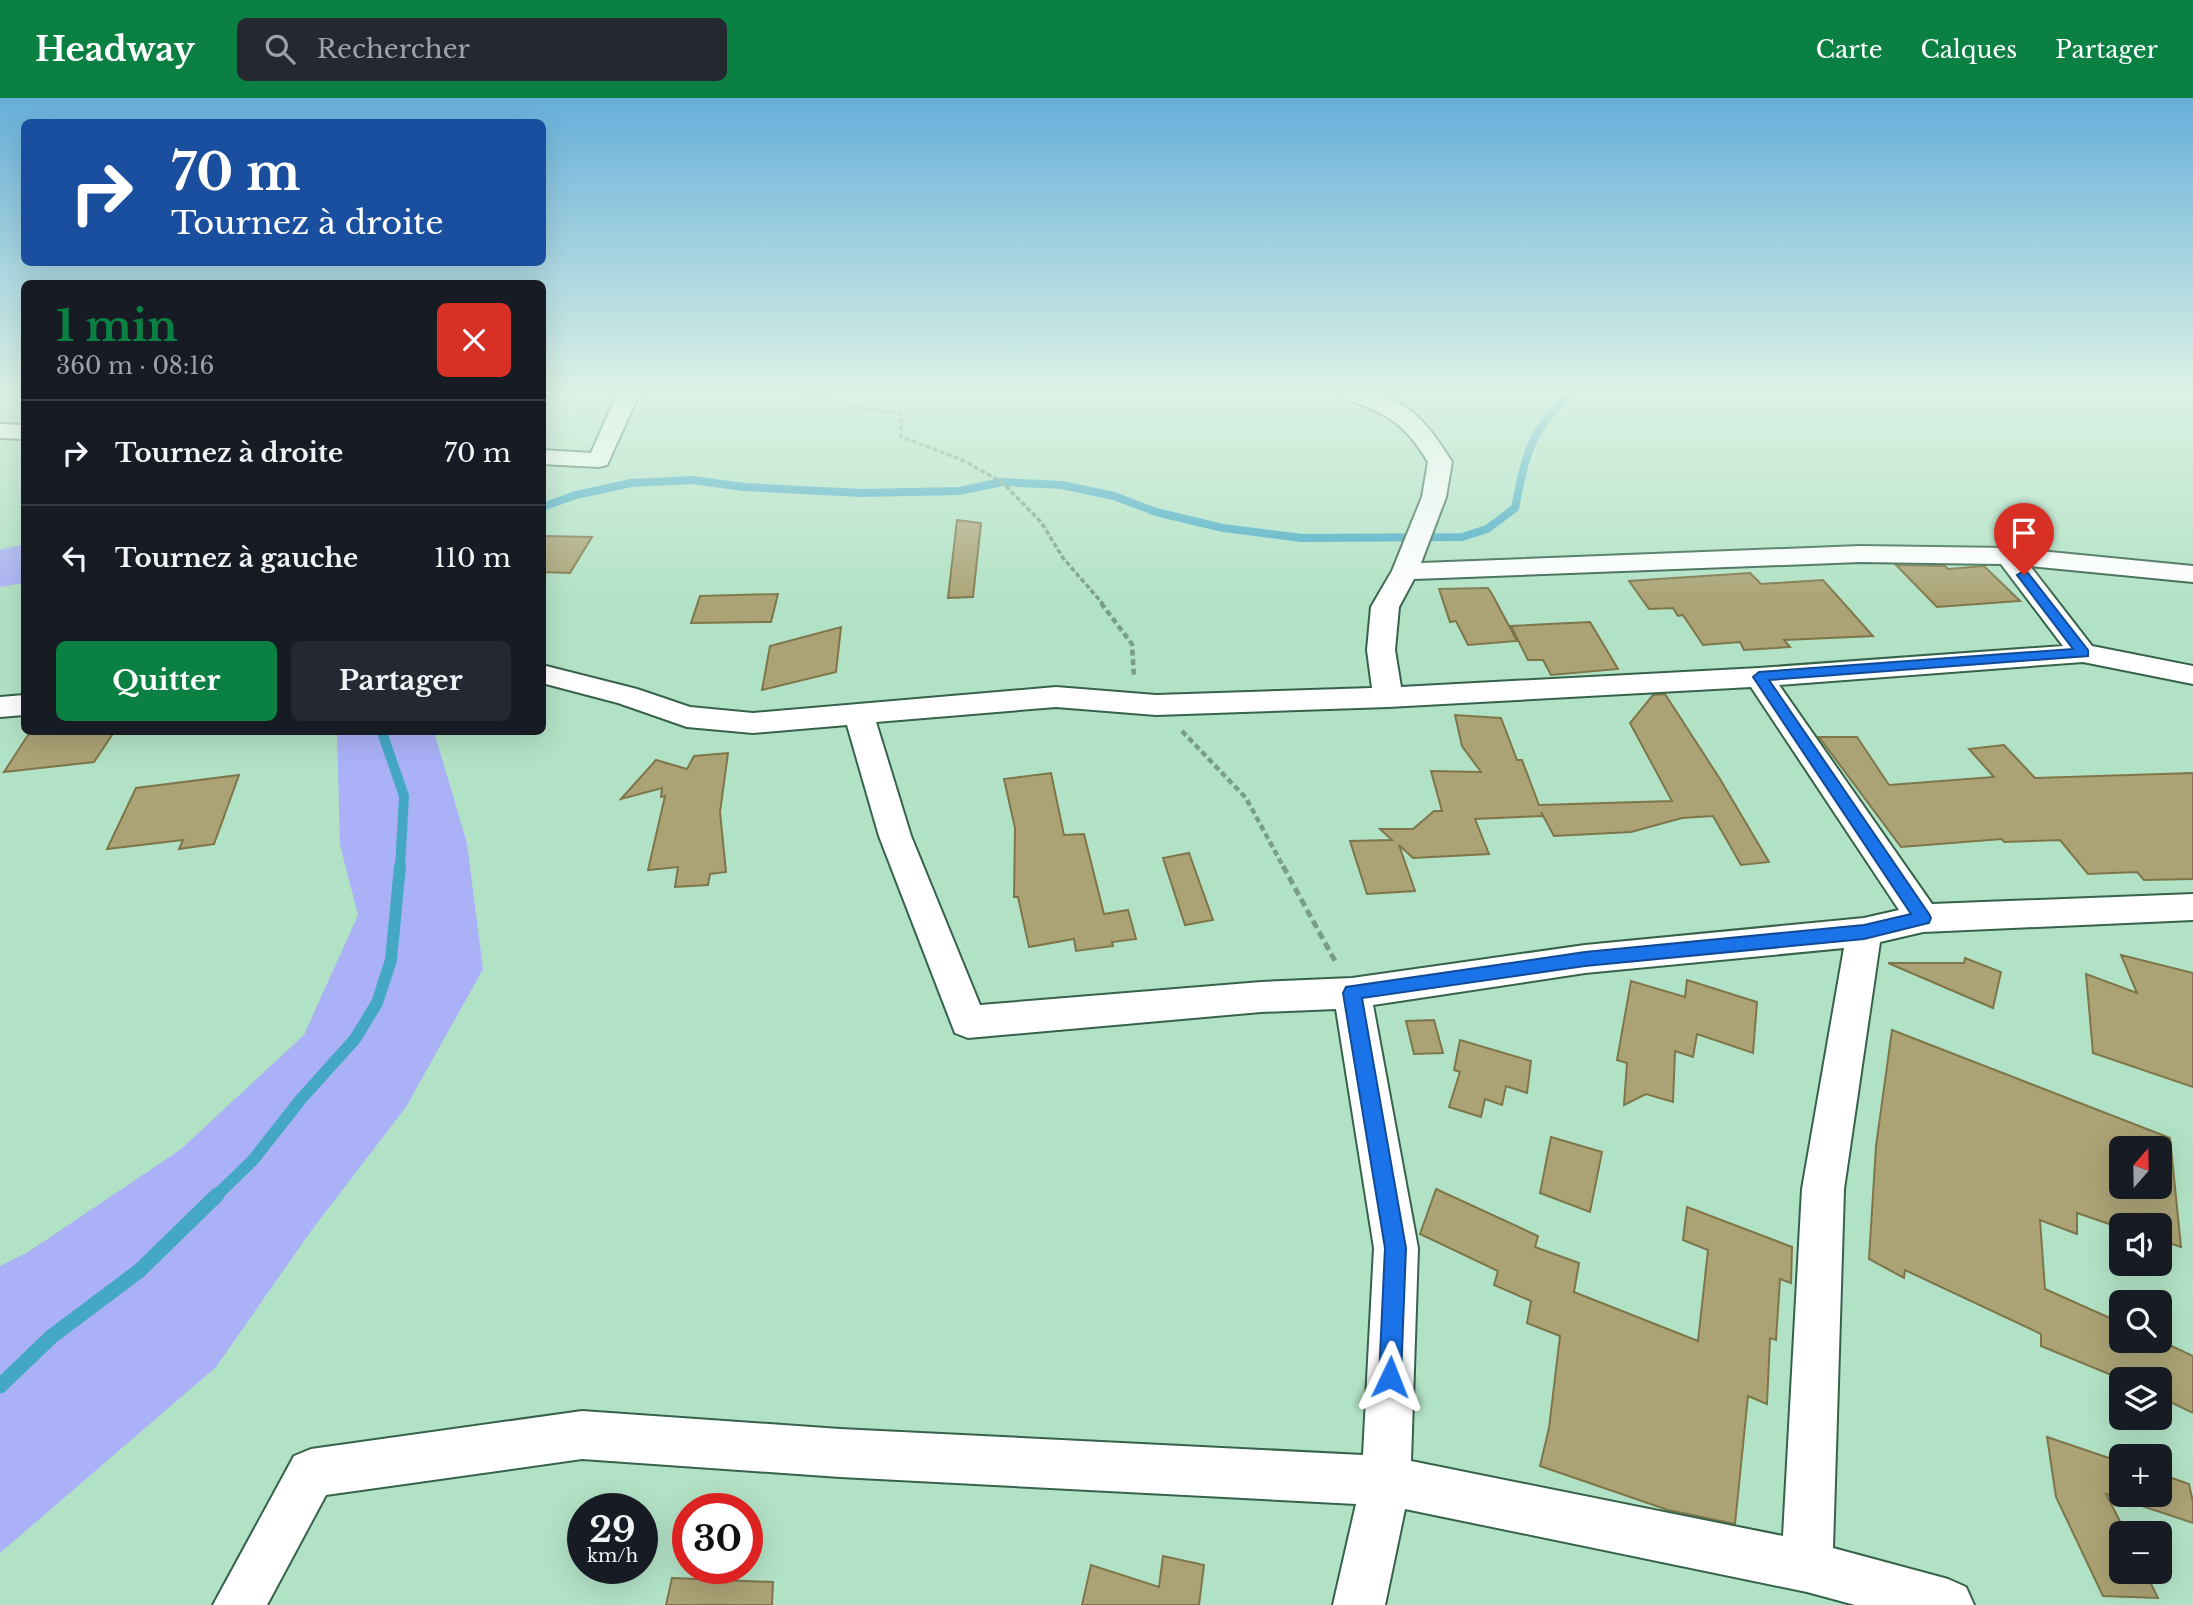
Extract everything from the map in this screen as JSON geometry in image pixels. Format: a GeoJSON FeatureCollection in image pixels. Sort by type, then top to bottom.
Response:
{"type":"FeatureCollection","features":[{"type":"Feature","properties":{"kind":"street"},"geometry":{"type":"LineString","coordinates":[[1388,697],[1381,650],[1385,607],[1405,571],[1434,497],[1440,462]]}},
{"type":"Feature","properties":{"kind":"street"},"geometry":{"type":"LineString","coordinates":[[1405,571],[1860,554],[2009,556],[2193,574]]}},
{"type":"Feature","properties":{"kind":"street"},"geometry":{"type":"LineString","coordinates":[[2009,556],[2083,653]]}},
{"type":"Feature","properties":{"kind":"street"},"geometry":{"type":"LineString","coordinates":[[546,675],[626,696],[687,717],[753,723],[1056,697],[1156,705],[1388,697],[1759,677],[2083,653],[2193,675]]}},
{"type":"Feature","properties":{"kind":"street"},"geometry":{"type":"LineString","coordinates":[[1759,677],[1923,918]]}},
{"type":"Feature","properties":{"kind":"street"},"geometry":{"type":"LineString","coordinates":[[859,714],[894,836],[968,1022],[1261,997],[1352,993],[1585,959],[1864,932],[1923,918],[2193,907]]}},
{"type":"Feature","properties":{"kind":"street"},"geometry":{"type":"LineString","coordinates":[[1807,1566],[1823,1189],[1864,932]]}},
{"type":"Feature","properties":{"kind":"street"},"geometry":{"type":"LineString","coordinates":[[1352,993],[1396,1248],[1386,1481],[1359,1605]]}},
{"type":"Feature","properties":{"kind":"street"},"geometry":{"type":"LineString","coordinates":[[239,1605],[311,1473],[582,1435],[840,1453],[1386,1481],[1807,1566],[1948,1605]]}},
{"type":"Feature","properties":{"kind":"path"},"geometry":{"type":"LineString","coordinates":[[966,462],[1002,482],[1041,522],[1063,558],[1110,613],[1132,644],[1134,679],[1246,798],[1352,993]]}},
{"type":"Feature","properties":{"kind":"shaded area"},"geometry":{"type":"Polygon","coordinates":[[[21,545],[21,584],[0,587],[0,550],[21,545]]]}},
{"type":"Feature","properties":{"kind":"shaded area"},"geometry":{"type":"Polygon","coordinates":[[[337,735],[435,735],[467,843],[483,969],[406,1107],[311,1231],[216,1367],[0,1553],[0,1266],[28,1252],[180,1150],[304,1035],[358,915],[340,845],[337,735]]]}},
{"type":"Feature","properties":{"kind":"building"},"geometry":{"type":"Polygon","coordinates":[[[957,520],[981,523],[973,597],[948,598],[957,520]]]}},
{"type":"Feature","properties":{"kind":"building"},"geometry":{"type":"Polygon","coordinates":[[[546,536],[592,537],[570,573],[546,572],[546,536]]]}},
{"type":"Feature","properties":{"kind":"building"},"geometry":{"type":"Polygon","coordinates":[[[1896,565],[1945,566],[1948,569],[1984,566],[2020,601],[1937,607],[1896,565]]]}},
{"type":"Feature","properties":{"kind":"building"},"geometry":{"type":"Polygon","coordinates":[[[1750,573],[1761,584],[1823,580],[1873,636],[1784,640],[1790,647],[1744,650],[1740,642],[1703,645],[1683,615],[1678,616],[1673,608],[1649,609],[1629,581],[1750,573]]]}},
{"type":"Feature","properties":{"kind":"building"},"geometry":{"type":"Polygon","coordinates":[[[1488,588],[1517,641],[1468,645],[1456,621],[1450,622],[1439,589],[1488,588]]]}},
{"type":"Feature","properties":{"kind":"building"},"geometry":{"type":"Polygon","coordinates":[[[778,594],[771,622],[691,623],[700,596],[778,594]]]}},
{"type":"Feature","properties":{"kind":"building"},"geometry":{"type":"Polygon","coordinates":[[[1590,622],[1618,669],[1551,675],[1543,660],[1528,660],[1511,626],[1590,622]]]}},
{"type":"Feature","properties":{"kind":"building"},"geometry":{"type":"Polygon","coordinates":[[[841,627],[836,672],[762,690],[770,646],[841,627]]]}},
{"type":"Feature","properties":{"kind":"building"},"geometry":{"type":"Polygon","coordinates":[[[1665,694],[1769,862],[1741,865],[1713,816],[1682,818],[1631,832],[1554,836],[1541,812],[1543,816],[1475,819],[1489,854],[1413,858],[1399,845],[1415,891],[1367,894],[1350,841],[1392,840],[1380,829],[1413,829],[1434,811],[1442,811],[1431,771],[1481,772],[1462,746],[1455,715],[1501,718],[1517,760],[1522,760],[1539,805],[1672,801],[1630,723],[1653,695],[1665,694]]]}},
{"type":"Feature","properties":{"kind":"building"},"geometry":{"type":"Polygon","coordinates":[[[28,735],[112,735],[94,762],[4,772],[28,735]]]}},
{"type":"Feature","properties":{"kind":"building"},"geometry":{"type":"Polygon","coordinates":[[[1819,737],[1857,737],[1889,785],[1994,777],[1969,749],[2004,745],[2035,778],[2193,773],[2193,879],[2144,880],[2137,872],[2088,874],[2060,840],[2004,842],[2002,839],[1901,847],[1819,737]]]}},
{"type":"Feature","properties":{"kind":"building"},"geometry":{"type":"Polygon","coordinates":[[[728,753],[720,812],[726,872],[710,874],[708,885],[675,887],[678,867],[648,870],[665,796],[661,797],[662,788],[621,799],[656,760],[687,769],[694,756],[728,753]]]}},
{"type":"Feature","properties":{"kind":"building"},"geometry":{"type":"Polygon","coordinates":[[[1051,773],[1064,835],[1084,834],[1104,914],[1128,910],[1136,939],[1112,942],[1113,946],[1076,951],[1074,939],[1029,947],[1018,897],[1014,897],[1015,828],[1004,779],[1051,773]]]}},
{"type":"Feature","properties":{"kind":"building"},"geometry":{"type":"Polygon","coordinates":[[[239,775],[214,844],[179,849],[183,840],[107,849],[136,788],[239,775]]]}},
{"type":"Feature","properties":{"kind":"building"},"geometry":{"type":"Polygon","coordinates":[[[1189,853],[1213,920],[1185,925],[1163,858],[1189,853]]]}},
{"type":"Feature","properties":{"kind":"building"},"geometry":{"type":"Polygon","coordinates":[[[2121,955],[2193,973],[2193,1087],[2093,1053],[2086,974],[2137,993],[2121,955]]]}},
{"type":"Feature","properties":{"kind":"building"},"geometry":{"type":"Polygon","coordinates":[[[1965,958],[2001,972],[1993,1008],[1888,963],[1964,963],[1965,958]]]}},
{"type":"Feature","properties":{"kind":"building"},"geometry":{"type":"Polygon","coordinates":[[[1687,980],[1757,1002],[1753,1053],[1697,1034],[1693,1057],[1675,1051],[1673,1102],[1646,1094],[1624,1105],[1627,1063],[1617,1060],[1631,981],[1685,997],[1687,980]]]}},
{"type":"Feature","properties":{"kind":"building"},"geometry":{"type":"Polygon","coordinates":[[[1434,1020],[1443,1053],[1414,1054],[1406,1021],[1434,1020]]]}},
{"type":"Feature","properties":{"kind":"building"},"geometry":{"type":"Polygon","coordinates":[[[1892,1030],[2165,1136],[2109,1136],[2109,1199],[2172,1199],[2172,1158],[2181,1247],[2172,1244],[2172,1213],[2109,1213],[2109,1224],[2077,1213],[2077,1234],[2040,1220],[2045,1289],[2109,1318],[2109,1353],[2172,1353],[2172,1346],[2193,1356],[2193,1413],[2172,1403],[2172,1367],[2109,1367],[2109,1374],[2041,1346],[2041,1334],[1905,1270],[1904,1278],[1869,1259],[1876,1146],[1892,1030]]]}},
{"type":"Feature","properties":{"kind":"building"},"geometry":{"type":"Polygon","coordinates":[[[1460,1040],[1531,1061],[1527,1093],[1506,1086],[1502,1105],[1485,1099],[1481,1117],[1449,1107],[1460,1072],[1454,1070],[1460,1040]]]}},
{"type":"Feature","properties":{"kind":"building"},"geometry":{"type":"Polygon","coordinates":[[[1551,1137],[1602,1152],[1590,1212],[1540,1193],[1551,1137]]]}},
{"type":"Feature","properties":{"kind":"building"},"geometry":{"type":"Polygon","coordinates":[[[1436,1189],[1538,1236],[1535,1247],[1579,1263],[1574,1292],[1698,1341],[1708,1250],[1683,1240],[1687,1207],[1792,1247],[1791,1283],[1780,1279],[1776,1340],[1770,1338],[1767,1404],[1748,1396],[1735,1524],[1668,1510],[1540,1466],[1549,1428],[1560,1336],[1527,1323],[1531,1301],[1494,1285],[1498,1271],[1420,1234],[1436,1189]]]}},
{"type":"Feature","properties":{"kind":"building"},"geometry":{"type":"Polygon","coordinates":[[[2047,1437],[2109,1458],[2109,1495],[2106,1494],[2109,1507],[2113,1507],[2120,1521],[2109,1521],[2109,1584],[2151,1584],[2158,1598],[2103,1596],[2056,1497],[2047,1437]]]}},
{"type":"Feature","properties":{"kind":"building"},"geometry":{"type":"Polygon","coordinates":[[[2172,1478],[2189,1484],[2193,1502],[2193,1523],[2145,1507],[2172,1507],[2172,1478]]]}},
{"type":"Feature","properties":{"kind":"building"},"geometry":{"type":"Polygon","coordinates":[[[1163,1556],[1204,1565],[1199,1605],[1082,1605],[1091,1565],[1159,1587],[1163,1556]]]}},
{"type":"Feature","properties":{"kind":"building"},"geometry":{"type":"Polygon","coordinates":[[[672,1578],[672,1584],[773,1582],[772,1605],[666,1605],[672,1578]]]}},
{"type":"Feature","properties":{"kind":"waterway"},"geometry":{"type":"LineString","coordinates":[[546,506],[576,495],[631,483],[692,480],[744,487],[861,493],[959,491],[1002,482],[1062,485],[1114,496],[1156,512],[1223,528],[1302,538],[1462,537],[1487,529],[1515,508],[1526,462]]}},
{"type":"Feature","properties":{"kind":"waterway"},"geometry":{"type":"LineString","coordinates":[[383,735],[404,796],[400,868]]}},
{"type":"Feature","properties":{"kind":"waterway"},"geometry":{"type":"LineString","coordinates":[[215,1197],[253,1160],[301,1099],[355,1039],[377,1003],[391,960],[400,866]]}},
{"type":"Feature","properties":{"kind":"waterway"},"geometry":{"type":"LineString","coordinates":[[0,1386],[51,1337],[139,1271],[217,1195]]}},
{"type":"Feature","properties":{"kind":"route"},"geometry":{"type":"LineString","coordinates":[[1390,1377],[1396,1248],[1352,993],[1585,959],[1864,932],[1923,918],[1759,677],[2083,653],[2024,575]]}}]}
